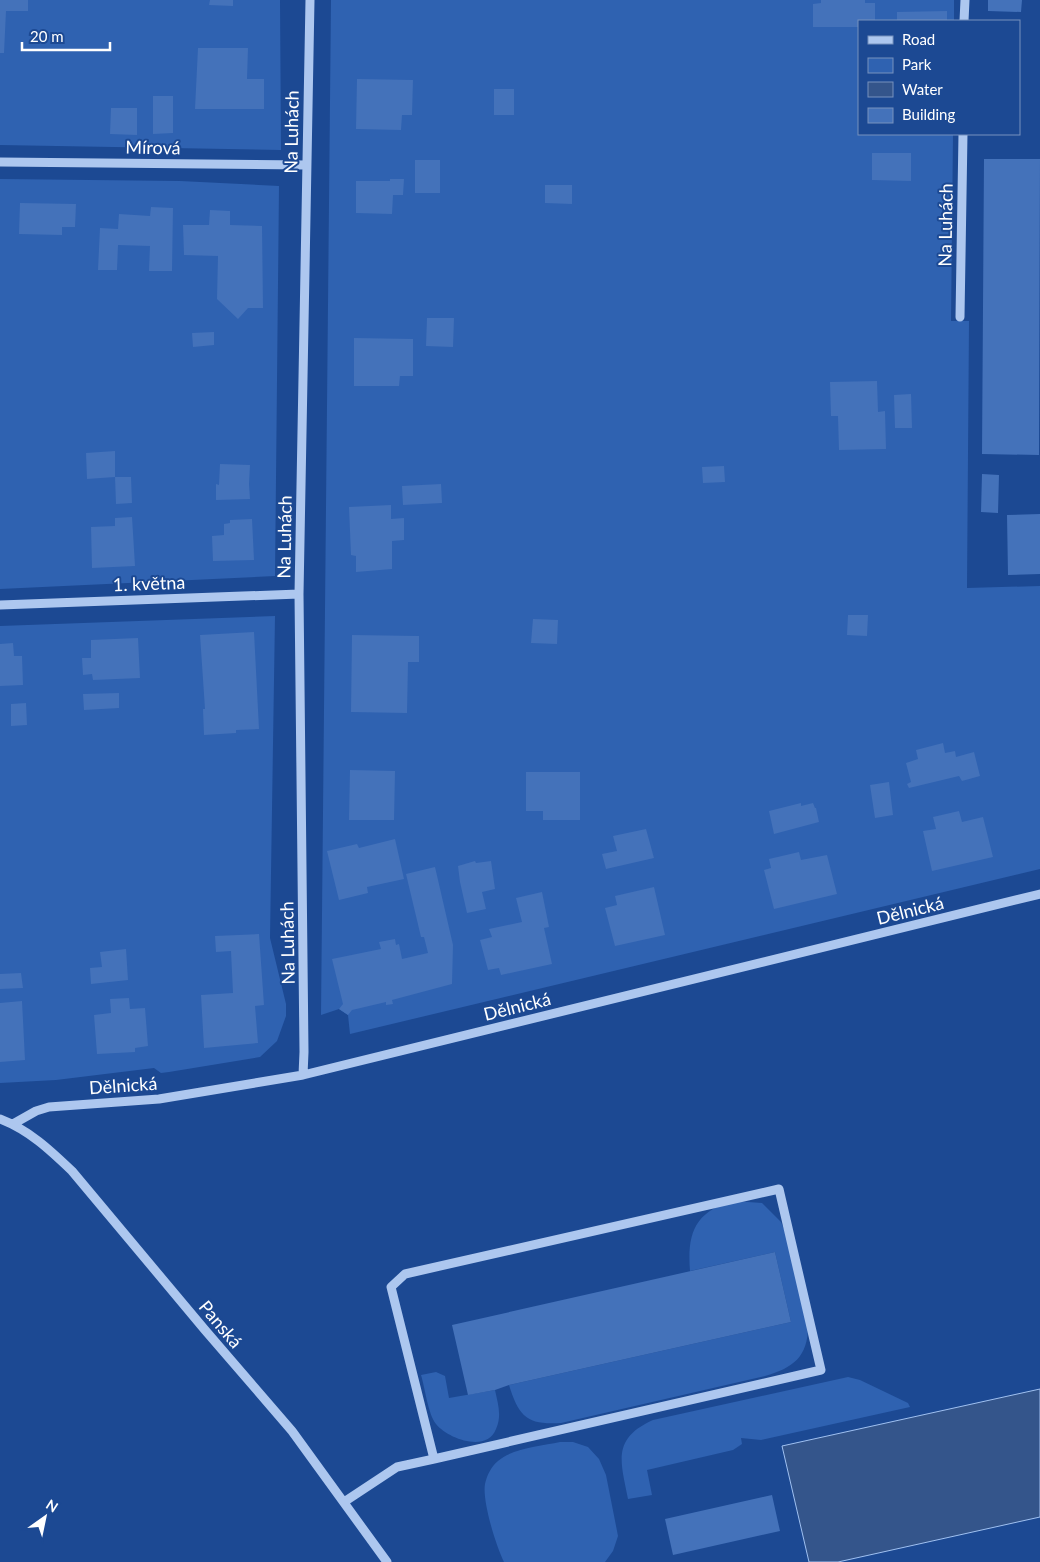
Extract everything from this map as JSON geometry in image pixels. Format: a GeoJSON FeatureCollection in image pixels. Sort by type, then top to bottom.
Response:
{"type":"FeatureCollection","features":[{"type":"Feature","properties":{"kind":"street","name":"Na Luhách"},"geometry":{"type":"LineString","coordinates":[[303,1075],[299,594],[310,0]]}},
{"type":"Feature","properties":{"kind":"street"},"geometry":{"type":"LineString","coordinates":[[964,0],[964,20]]}},
{"type":"Feature","properties":{"kind":"street","name":"Na Luhách"},"geometry":{"type":"LineString","coordinates":[[960,317],[962,135]]}},
{"type":"Feature","properties":{"kind":"street","name":"Mírová"},"geometry":{"type":"LineString","coordinates":[[0,162],[306,166]]}},
{"type":"Feature","properties":{"kind":"street","name":"1. května"},"geometry":{"type":"LineString","coordinates":[[0,605],[299,594]]}},
{"type":"Feature","properties":{"kind":"street","name":"Dělnická"},"geometry":{"type":"LineString","coordinates":[[13,1124],[36,1111],[49,1107],[159,1099],[303,1075],[1040,894]]}},
{"type":"Feature","properties":{"kind":"street"},"geometry":{"type":"LineString","coordinates":[[0,1119],[13,1124]]}},
{"type":"Feature","properties":{"kind":"street","name":"Panská"},"geometry":{"type":"LineString","coordinates":[[13,1124],[40,1142],[72,1171],[292,1431],[387,1562]]}},
{"type":"Feature","properties":{"kind":"street"},"geometry":{"type":"LineString","coordinates":[[344,1502],[397,1467],[434,1459],[822,1370],[778,1189],[405,1274],[391,1287],[434,1459]]}},
{"type":"Feature","properties":{"kind":"green space"},"geometry":{"type":"Polygon","coordinates":[[[0,0],[280,0],[281,150],[0,145],[0,0]]]}},
{"type":"Feature","properties":{"kind":"green space"},"geometry":{"type":"Polygon","coordinates":[[[331,0],[954,0],[954,20],[858,20],[858,135],[953,135],[951,321],[969,321],[967,588],[1040,586],[1040,869],[350,1034],[348,1015],[339,1009],[321,1015],[331,0]]]}},
{"type":"Feature","properties":{"kind":"green space"},"geometry":{"type":"Polygon","coordinates":[[[0,179],[180,181],[279,186],[275,576],[0,589],[0,179]]]}},
{"type":"Feature","properties":{"kind":"green space"},"geometry":{"type":"Polygon","coordinates":[[[275,616],[270,938],[286,1004],[286,1016],[277,1041],[260,1057],[169,1072],[161,1073],[154,1068],[56,1080],[0,1083],[0,626],[275,616]]]}},
{"type":"Feature","properties":{"kind":"green space"},"geometry":{"type":"Polygon","coordinates":[[[734,1201],[762,1203],[781,1222],[788,1239],[808,1326],[805,1346],[797,1360],[784,1369],[765,1376],[561,1423],[540,1422],[526,1417],[517,1405],[509,1385],[791,1322],[775,1252],[690,1271],[690,1245],[696,1226],[710,1211],[734,1201]]]}},
{"type":"Feature","properties":{"kind":"green space"},"geometry":{"type":"Polygon","coordinates":[[[436,1372],[445,1376],[449,1398],[495,1390],[499,1419],[496,1429],[491,1436],[476,1442],[467,1441],[458,1439],[442,1430],[436,1424],[429,1408],[421,1375],[436,1372]]]}},
{"type":"Feature","properties":{"kind":"green space"},"geometry":{"type":"Polygon","coordinates":[[[848,1377],[860,1380],[908,1403],[910,1407],[761,1440],[741,1438],[742,1444],[733,1450],[647,1470],[652,1495],[628,1499],[623,1474],[622,1453],[630,1435],[640,1427],[653,1420],[848,1377]]]}},
{"type":"Feature","properties":{"kind":"green space"},"geometry":{"type":"Polygon","coordinates":[[[560,1442],[573,1442],[588,1447],[599,1459],[606,1475],[618,1536],[613,1551],[605,1562],[504,1562],[494,1535],[486,1501],[485,1484],[488,1474],[498,1461],[511,1453],[560,1442]]]}},
{"type":"Feature","properties":{"kind":"water"},"geometry":{"type":"Polygon","coordinates":[[[1040,1389],[1040,1517],[838,1562],[809,1562],[782,1446],[1040,1389]]]}},
{"type":"Feature","properties":{"kind":"building"},"geometry":{"type":"Polygon","coordinates":[[[0,0],[28,0],[28,11],[6,11],[4,53],[0,53],[0,0]]]}},
{"type":"Feature","properties":{"kind":"building"},"geometry":{"type":"Polygon","coordinates":[[[210,0],[233,0],[233,6],[209,5],[210,0]]]}},
{"type":"Feature","properties":{"kind":"building"},"geometry":{"type":"Polygon","coordinates":[[[821,0],[865,0],[865,3],[875,3],[875,20],[858,20],[858,27],[813,27],[813,4],[821,3],[821,0]]]}},
{"type":"Feature","properties":{"kind":"building"},"geometry":{"type":"Polygon","coordinates":[[[988,0],[1022,0],[1021,12],[988,11],[988,0]]]}},
{"type":"Feature","properties":{"kind":"building"},"geometry":{"type":"Polygon","coordinates":[[[947,11],[947,20],[897,20],[897,12],[947,11]]]}},
{"type":"Feature","properties":{"kind":"building"},"geometry":{"type":"Polygon","coordinates":[[[198,48],[248,48],[247,79],[264,79],[264,109],[195,109],[198,48]]]}},
{"type":"Feature","properties":{"kind":"building"},"geometry":{"type":"Polygon","coordinates":[[[357,79],[413,80],[412,115],[402,115],[401,130],[356,129],[357,79]]]}},
{"type":"Feature","properties":{"kind":"building"},"geometry":{"type":"Polygon","coordinates":[[[494,89],[514,89],[514,115],[494,115],[494,89]]]}},
{"type":"Feature","properties":{"kind":"building"},"geometry":{"type":"Polygon","coordinates":[[[153,96],[173,96],[173,133],[153,134],[153,96]]]}},
{"type":"Feature","properties":{"kind":"building"},"geometry":{"type":"Polygon","coordinates":[[[111,108],[137,108],[137,135],[110,134],[111,108]]]}},
{"type":"Feature","properties":{"kind":"building"},"geometry":{"type":"Polygon","coordinates":[[[872,153],[911,153],[911,181],[872,180],[872,153]]]}},
{"type":"Feature","properties":{"kind":"building"},"geometry":{"type":"Polygon","coordinates":[[[984,159],[1040,159],[1039,455],[982,454],[984,159]]]}},
{"type":"Feature","properties":{"kind":"building"},"geometry":{"type":"Polygon","coordinates":[[[415,160],[440,160],[440,193],[415,193],[415,160]]]}},
{"type":"Feature","properties":{"kind":"building"},"geometry":{"type":"Polygon","coordinates":[[[390,179],[404,179],[403,195],[393,195],[392,214],[356,213],[356,181],[390,181],[390,179]]]}},
{"type":"Feature","properties":{"kind":"building"},"geometry":{"type":"Polygon","coordinates":[[[545,185],[572,185],[572,204],[545,203],[545,185]]]}},
{"type":"Feature","properties":{"kind":"building"},"geometry":{"type":"Polygon","coordinates":[[[20,203],[76,204],[75,227],[62,227],[62,235],[19,234],[20,203]]]}},
{"type":"Feature","properties":{"kind":"building"},"geometry":{"type":"Polygon","coordinates":[[[151,207],[173,208],[172,271],[149,271],[150,246],[118,245],[117,270],[98,270],[100,228],[118,229],[119,214],[150,216],[151,207]]]}},
{"type":"Feature","properties":{"kind":"building"},"geometry":{"type":"Polygon","coordinates":[[[210,210],[230,211],[230,225],[262,226],[263,308],[248,308],[238,319],[217,299],[218,256],[184,255],[183,225],[209,225],[210,210]]]}},
{"type":"Feature","properties":{"kind":"building"},"geometry":{"type":"Polygon","coordinates":[[[427,318],[454,318],[453,347],[426,346],[427,318]]]}},
{"type":"Feature","properties":{"kind":"building"},"geometry":{"type":"Polygon","coordinates":[[[214,332],[214,345],[193,347],[192,333],[214,332]]]}},
{"type":"Feature","properties":{"kind":"building"},"geometry":{"type":"Polygon","coordinates":[[[354,338],[413,339],[413,376],[400,376],[399,386],[354,386],[354,338]]]}},
{"type":"Feature","properties":{"kind":"building"},"geometry":{"type":"Polygon","coordinates":[[[877,381],[878,412],[885,411],[886,449],[839,450],[838,416],[831,416],[830,382],[877,381]]]}},
{"type":"Feature","properties":{"kind":"building"},"geometry":{"type":"Polygon","coordinates":[[[911,394],[912,428],[895,428],[894,395],[911,394]]]}},
{"type":"Feature","properties":{"kind":"building"},"geometry":{"type":"Polygon","coordinates":[[[115,451],[115,477],[87,479],[86,453],[115,451]]]}},
{"type":"Feature","properties":{"kind":"building"},"geometry":{"type":"Polygon","coordinates":[[[220,464],[250,465],[250,499],[216,500],[216,484],[219,485],[220,464]]]}},
{"type":"Feature","properties":{"kind":"building"},"geometry":{"type":"Polygon","coordinates":[[[724,466],[725,482],[703,483],[702,467],[724,466]]]}},
{"type":"Feature","properties":{"kind":"building"},"geometry":{"type":"Polygon","coordinates":[[[982,474],[999,475],[998,513],[981,512],[982,474]]]}},
{"type":"Feature","properties":{"kind":"building"},"geometry":{"type":"Polygon","coordinates":[[[115,477],[131,477],[132,503],[116,504],[115,477]]]}},
{"type":"Feature","properties":{"kind":"building"},"geometry":{"type":"Polygon","coordinates":[[[441,484],[442,503],[403,505],[402,486],[441,484]]]}},
{"type":"Feature","properties":{"kind":"building"},"geometry":{"type":"Polygon","coordinates":[[[391,505],[391,519],[404,518],[404,540],[392,541],[392,569],[356,572],[356,556],[351,555],[349,507],[391,505]]]}},
{"type":"Feature","properties":{"kind":"building"},"geometry":{"type":"Polygon","coordinates":[[[1040,514],[1040,574],[1008,575],[1007,515],[1040,514]]]}},
{"type":"Feature","properties":{"kind":"building"},"geometry":{"type":"Polygon","coordinates":[[[132,517],[135,566],[92,568],[91,527],[115,526],[115,518],[132,517]]]}},
{"type":"Feature","properties":{"kind":"building"},"geometry":{"type":"Polygon","coordinates":[[[252,519],[254,560],[213,561],[212,536],[224,535],[224,524],[230,523],[230,520],[252,519]]]}},
{"type":"Feature","properties":{"kind":"building"},"geometry":{"type":"Polygon","coordinates":[[[848,615],[868,615],[867,636],[847,635],[848,615]]]}},
{"type":"Feature","properties":{"kind":"building"},"geometry":{"type":"Polygon","coordinates":[[[533,619],[558,620],[557,644],[531,643],[533,619]]]}},
{"type":"Feature","properties":{"kind":"building"},"geometry":{"type":"Polygon","coordinates":[[[254,632],[259,729],[236,730],[236,733],[204,735],[203,709],[205,709],[200,635],[254,632]]]}},
{"type":"Feature","properties":{"kind":"building"},"geometry":{"type":"Polygon","coordinates":[[[352,635],[419,636],[419,662],[408,662],[407,713],[351,712],[352,635]]]}},
{"type":"Feature","properties":{"kind":"building"},"geometry":{"type":"Polygon","coordinates":[[[138,638],[140,678],[93,680],[92,674],[83,675],[82,658],[91,658],[91,640],[138,638]]]}},
{"type":"Feature","properties":{"kind":"building"},"geometry":{"type":"Polygon","coordinates":[[[13,643],[14,656],[22,656],[23,685],[0,686],[0,644],[13,643]]]}},
{"type":"Feature","properties":{"kind":"building"},"geometry":{"type":"Polygon","coordinates":[[[119,693],[119,708],[84,710],[83,694],[119,693]]]}},
{"type":"Feature","properties":{"kind":"building"},"geometry":{"type":"Polygon","coordinates":[[[26,703],[27,725],[11,726],[11,704],[26,703]]]}},
{"type":"Feature","properties":{"kind":"building"},"geometry":{"type":"Polygon","coordinates":[[[943,743],[945,753],[955,751],[956,757],[974,752],[980,776],[962,781],[959,776],[909,788],[907,784],[911,782],[906,763],[918,759],[916,750],[943,743]]]}},
{"type":"Feature","properties":{"kind":"building"},"geometry":{"type":"Polygon","coordinates":[[[350,770],[395,771],[394,820],[349,820],[350,770]]]}},
{"type":"Feature","properties":{"kind":"building"},"geometry":{"type":"Polygon","coordinates":[[[526,772],[580,772],[580,820],[543,820],[543,811],[526,811],[526,772]]]}},
{"type":"Feature","properties":{"kind":"building"},"geometry":{"type":"Polygon","coordinates":[[[889,782],[893,815],[875,818],[870,785],[889,782]]]}},
{"type":"Feature","properties":{"kind":"building"},"geometry":{"type":"Polygon","coordinates":[[[801,803],[801,806],[813,803],[819,822],[774,834],[769,811],[801,803]]]}},
{"type":"Feature","properties":{"kind":"building"},"geometry":{"type":"Polygon","coordinates":[[[959,811],[962,822],[983,817],[993,857],[932,871],[923,831],[936,829],[933,817],[959,811]]]}},
{"type":"Feature","properties":{"kind":"building"},"geometry":{"type":"Polygon","coordinates":[[[646,829],[654,858],[606,869],[602,854],[617,851],[613,836],[646,829]]]}},
{"type":"Feature","properties":{"kind":"building"},"geometry":{"type":"Polygon","coordinates":[[[395,839],[404,879],[367,887],[368,893],[339,900],[327,851],[357,844],[359,848],[395,839]]]}},
{"type":"Feature","properties":{"kind":"building"},"geometry":{"type":"Polygon","coordinates":[[[799,852],[801,860],[827,855],[837,894],[774,909],[764,870],[771,868],[769,859],[799,852]]]}},
{"type":"Feature","properties":{"kind":"building"},"geometry":{"type":"Polygon","coordinates":[[[475,861],[476,863],[491,861],[495,889],[482,892],[486,909],[467,913],[458,866],[475,861]]]}},
{"type":"Feature","properties":{"kind":"building"},"geometry":{"type":"Polygon","coordinates":[[[435,867],[453,945],[452,984],[392,1000],[393,1004],[386,1005],[386,1002],[352,1010],[348,1015],[339,1009],[343,1004],[332,959],[381,949],[379,942],[395,939],[396,945],[399,944],[402,959],[428,953],[424,937],[421,937],[406,874],[435,867]]]}},
{"type":"Feature","properties":{"kind":"building"},"geometry":{"type":"Polygon","coordinates":[[[654,887],[665,935],[615,946],[605,908],[617,905],[615,896],[654,887]]]}},
{"type":"Feature","properties":{"kind":"building"},"geometry":{"type":"Polygon","coordinates":[[[542,892],[549,927],[544,928],[552,964],[501,975],[499,968],[488,970],[480,940],[492,937],[489,929],[522,922],[516,898],[542,892]]]}},
{"type":"Feature","properties":{"kind":"building"},"geometry":{"type":"Polygon","coordinates":[[[259,934],[264,1005],[255,1006],[258,1043],[204,1048],[201,995],[233,993],[231,951],[216,952],[215,936],[259,934]]]}},
{"type":"Feature","properties":{"kind":"building"},"geometry":{"type":"Polygon","coordinates":[[[126,949],[128,980],[91,984],[90,968],[102,967],[100,952],[126,949]]]}},
{"type":"Feature","properties":{"kind":"building"},"geometry":{"type":"Polygon","coordinates":[[[21,973],[23,988],[0,989],[0,974],[21,973]]]}},
{"type":"Feature","properties":{"kind":"building"},"geometry":{"type":"Polygon","coordinates":[[[129,998],[130,1009],[145,1008],[148,1046],[135,1048],[135,1052],[97,1054],[94,1015],[111,1013],[110,999],[129,998]]]}},
{"type":"Feature","properties":{"kind":"building"},"geometry":{"type":"Polygon","coordinates":[[[22,1001],[25,1060],[0,1062],[0,1003],[22,1001]]]}},
{"type":"Feature","properties":{"kind":"building"},"geometry":{"type":"Polygon","coordinates":[[[775,1252],[791,1322],[468,1395],[452,1325],[775,1252]]]}},
{"type":"Feature","properties":{"kind":"building"},"geometry":{"type":"Polygon","coordinates":[[[772,1495],[780,1531],[673,1555],[665,1519],[772,1495]]]}}]}
